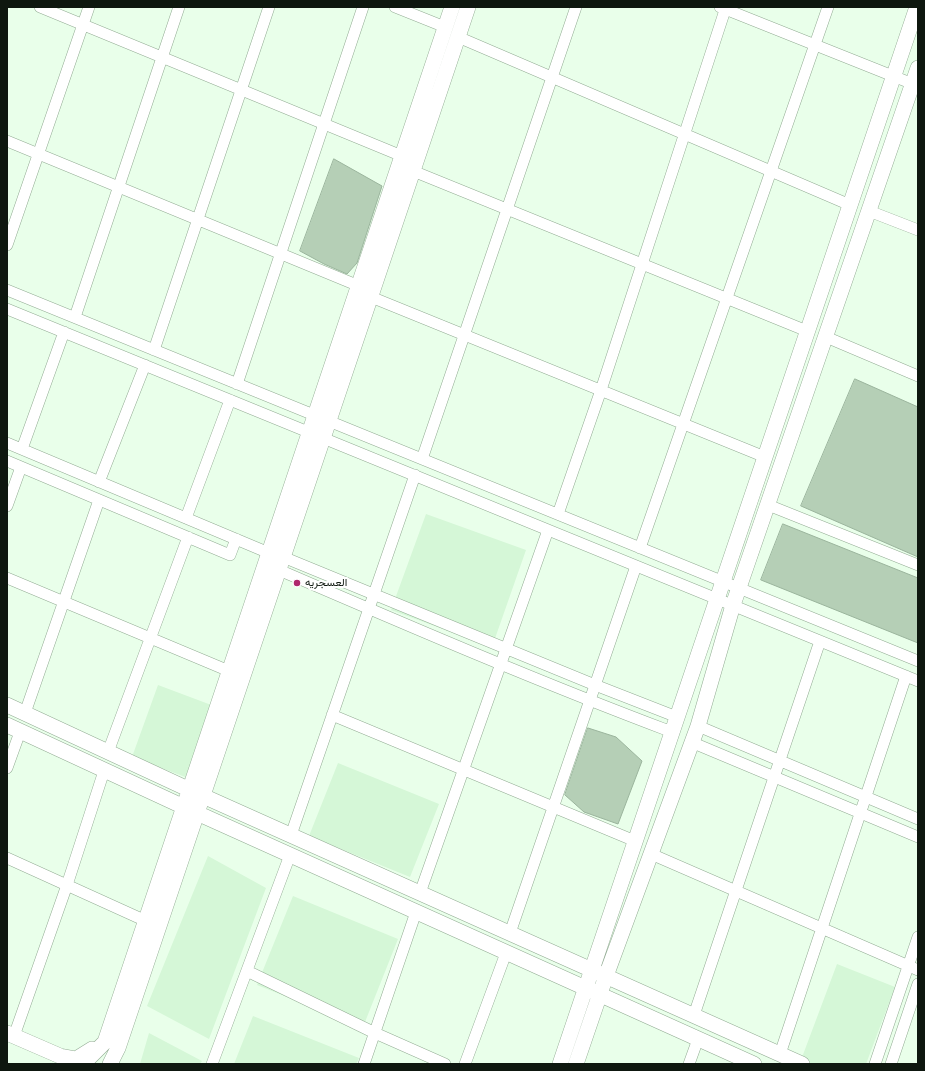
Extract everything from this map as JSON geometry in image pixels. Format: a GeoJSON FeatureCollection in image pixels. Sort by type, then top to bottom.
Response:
{"type":"FeatureCollection","features":[{"type":"Feature","properties":{"kind":"main road"},"geometry":{"type":"LineString","coordinates":[[83,1064],[112,1045],[190,810],[277,560],[323,438],[322,418],[359,286],[452,7]]}},
{"type":"Feature","properties":{"kind":"main road"},"geometry":{"type":"LineString","coordinates":[[196,793],[230,671],[277,560],[310,432],[322,418],[371,297],[468,7]]}},
{"type":"Feature","properties":{"kind":"main road"},"geometry":{"type":"LineString","coordinates":[[560,1064],[917,7]]}},
{"type":"Feature","properties":{"kind":"main road"},"geometry":{"type":"LineString","coordinates":[[576,1064],[606,976],[698,726],[733,605],[869,211],[915,85],[918,68]]}},
{"type":"Feature","properties":{"kind":"main road"},"geometry":{"type":"LineString","coordinates":[[7,705],[196,793],[802,1064]]}},
{"type":"Feature","properties":{"kind":"main road"},"geometry":{"type":"LineString","coordinates":[[14,728],[190,810],[754,1064]]}},
{"type":"Feature","properties":{"kind":"main road"},"geometry":{"type":"LineString","coordinates":[[110,1064],[112,1045],[146,922],[190,810]]}},
{"type":"Feature","properties":{"kind":"main road"},"geometry":{"type":"LineString","coordinates":[[10,1034],[60,1056],[76,1059],[112,1045]]}},
{"type":"Feature","properties":{"kind":"street"},"geometry":{"type":"LineString","coordinates":[[40,7],[402,156]]}},
{"type":"Feature","properties":{"kind":"street"},"geometry":{"type":"LineString","coordinates":[[7,245],[89,7]]}},
{"type":"Feature","properties":{"kind":"street"},"geometry":{"type":"LineString","coordinates":[[75,317],[179,7]]}},
{"type":"Feature","properties":{"kind":"street"},"geometry":{"type":"LineString","coordinates":[[154,350],[269,7]]}},
{"type":"Feature","properties":{"kind":"street"},"geometry":{"type":"LineString","coordinates":[[237,384],[363,7]]}},
{"type":"Feature","properties":{"kind":"street"},"geometry":{"type":"LineString","coordinates":[[395,7],[445,27]]}},
{"type":"Feature","properties":{"kind":"street"},"geometry":{"type":"LineString","coordinates":[[422,459],[576,7]]}},
{"type":"Feature","properties":{"kind":"street"},"geometry":{"type":"LineString","coordinates":[[640,548],[828,7]]}},
{"type":"Feature","properties":{"kind":"street"},"geometry":{"type":"LineString","coordinates":[[558,514],[601,390],[724,8],[915,85]]}},
{"type":"Feature","properties":{"kind":"street"},"geometry":{"type":"LineString","coordinates":[[458,37],[850,205]]}},
{"type":"Feature","properties":{"kind":"street"},"geometry":{"type":"LineString","coordinates":[[7,141],[359,286]]}},
{"type":"Feature","properties":{"kind":"street"},"geometry":{"type":"LineString","coordinates":[[413,171],[807,331]]}},
{"type":"Feature","properties":{"kind":"street"},"geometry":{"type":"LineString","coordinates":[[869,211],[918,230]]}},
{"type":"Feature","properties":{"kind":"street"},"geometry":{"type":"LineString","coordinates":[[7,290],[918,661]]}},
{"type":"Feature","properties":{"kind":"street"},"geometry":{"type":"LineString","coordinates":[[371,297],[765,457]]}},
{"type":"Feature","properties":{"kind":"street"},"geometry":{"type":"LineString","coordinates":[[7,309],[918,680]]}},
{"type":"Feature","properties":{"kind":"street"},"geometry":{"type":"LineString","coordinates":[[22,449],[64,332]]}},
{"type":"Feature","properties":{"kind":"street"},"geometry":{"type":"LineString","coordinates":[[826,337],[918,376]]}},
{"type":"Feature","properties":{"kind":"street"},"geometry":{"type":"LineString","coordinates":[[99,482],[145,365]]}},
{"type":"Feature","properties":{"kind":"street"},"geometry":{"type":"LineString","coordinates":[[186,518],[230,400]]}},
{"type":"Feature","properties":{"kind":"street"},"geometry":{"type":"LineString","coordinates":[[7,443],[236,539],[369,609],[590,701],[672,732]]}},
{"type":"Feature","properties":{"kind":"street"},"geometry":{"type":"LineString","coordinates":[[7,461],[230,555],[236,539]]}},
{"type":"Feature","properties":{"kind":"street"},"geometry":{"type":"LineString","coordinates":[[7,506],[21,467]]}},
{"type":"Feature","properties":{"kind":"street"},"geometry":{"type":"LineString","coordinates":[[291,835],[415,475]]}},
{"type":"Feature","properties":{"kind":"street"},"geometry":{"type":"LineString","coordinates":[[25,713],[99,500]]}},
{"type":"Feature","properties":{"kind":"street"},"geometry":{"type":"LineString","coordinates":[[768,504],[918,565]]}},
{"type":"Feature","properties":{"kind":"street"},"geometry":{"type":"LineString","coordinates":[[420,893],[548,530]]}},
{"type":"Feature","properties":{"kind":"street"},"geometry":{"type":"LineString","coordinates":[[108,752],[188,537]]}},
{"type":"Feature","properties":{"kind":"street"},"geometry":{"type":"LineString","coordinates":[[277,560],[374,594],[677,717]]}},
{"type":"Feature","properties":{"kind":"street"},"geometry":{"type":"LineString","coordinates":[[510,933],[636,566]]}},
{"type":"Feature","properties":{"kind":"street"},"geometry":{"type":"LineString","coordinates":[[7,578],[230,671]]}},
{"type":"Feature","properties":{"kind":"street"},"geometry":{"type":"LineString","coordinates":[[694,1015],[820,641]]}},
{"type":"Feature","properties":{"kind":"street"},"geometry":{"type":"LineString","coordinates":[[780,1054],[906,676]]}},
{"type":"Feature","properties":{"kind":"street"},"geometry":{"type":"LineString","coordinates":[[332,715],[635,841]]}},
{"type":"Feature","properties":{"kind":"street"},"geometry":{"type":"LineString","coordinates":[[698,726],[918,819]]}},
{"type":"Feature","properties":{"kind":"street"},"geometry":{"type":"LineString","coordinates":[[7,768],[14,728]]}},
{"type":"Feature","properties":{"kind":"street"},"geometry":{"type":"LineString","coordinates":[[691,742],[918,837]]}},
{"type":"Feature","properties":{"kind":"street"},"geometry":{"type":"LineString","coordinates":[[10,1034],[67,885],[104,770]]}},
{"type":"Feature","properties":{"kind":"street"},"geometry":{"type":"LineString","coordinates":[[651,854],[913,968]]}},
{"type":"Feature","properties":{"kind":"street"},"geometry":{"type":"LineString","coordinates":[[212,1064],[290,855]]}},
{"type":"Feature","properties":{"kind":"street"},"geometry":{"type":"LineString","coordinates":[[7,858],[146,922]]}},
{"type":"Feature","properties":{"kind":"street"},"geometry":{"type":"LineString","coordinates":[[364,1064],[416,912]]}},
{"type":"Feature","properties":{"kind":"street"},"geometry":{"type":"LineString","coordinates":[[875,1064],[913,968],[918,937]]}},
{"type":"Feature","properties":{"kind":"street"},"geometry":{"type":"LineString","coordinates":[[465,1064],[506,953]]}},
{"type":"Feature","properties":{"kind":"street"},"geometry":{"type":"LineString","coordinates":[[247,971],[375,1033],[445,1064]]}},
{"type":"Feature","properties":{"kind":"street"},"geometry":{"type":"LineString","coordinates":[[891,1064],[918,984]]}},
{"type":"Feature","properties":{"kind":"street"},"geometry":{"type":"LineString","coordinates":[[688,1064],[698,1039]]}},
{"type":"Feature","properties":{"kind":"street"},"geometry":{"type":"LineString","coordinates":[[112,1045],[117,1064]]}},
{"type":"Feature","properties":{"kind":"shaded area"},"geometry":{"type":"Polygon","coordinates":[[[426,514],[526,550],[492,647],[391,610],[426,514]]]}},
{"type":"Feature","properties":{"kind":"shaded area"},"geometry":{"type":"Polygon","coordinates":[[[158,685],[214,706],[188,778],[132,757],[158,685]]]}},
{"type":"Feature","properties":{"kind":"shaded area"},"geometry":{"type":"Polygon","coordinates":[[[338,763],[439,804],[410,877],[309,836],[338,763]]]}},
{"type":"Feature","properties":{"kind":"shaded area"},"geometry":{"type":"Polygon","coordinates":[[[208,856],[266,888],[209,1039],[147,1006],[208,856]]]}},
{"type":"Feature","properties":{"kind":"shaded area"},"geometry":{"type":"Polygon","coordinates":[[[293,896],[398,939],[363,1027],[257,985],[293,896]]]}},
{"type":"Feature","properties":{"kind":"shaded area"},"geometry":{"type":"Polygon","coordinates":[[[837,964],[895,987],[866,1064],[813,1064],[801,1060],[837,964]]]}},
{"type":"Feature","properties":{"kind":"shaded area"},"geometry":{"type":"Polygon","coordinates":[[[253,1016],[359,1058],[356,1064],[234,1064],[253,1016]]]}},
{"type":"Feature","properties":{"kind":"shaded area"},"geometry":{"type":"Polygon","coordinates":[[[149,1033],[202,1061],[200,1064],[140,1064],[149,1033]]]}},
{"type":"Feature","properties":{"kind":"building"},"geometry":{"type":"Polygon","coordinates":[[[334,159],[382,186],[357,263],[347,274],[300,251],[334,159]]]}},
{"type":"Feature","properties":{"kind":"building"},"geometry":{"type":"Polygon","coordinates":[[[855,379],[918,407],[918,557],[801,506],[855,379]]]}},
{"type":"Feature","properties":{"kind":"building"},"geometry":{"type":"Polygon","coordinates":[[[783,524],[918,578],[918,643],[761,580],[783,524]]]}},
{"type":"Feature","properties":{"kind":"building"},"geometry":{"type":"Polygon","coordinates":[[[588,728],[616,737],[642,761],[618,824],[584,812],[565,795],[588,728]]]}},
{"type":"Feature","properties":{"kind":"place","name":"العسجريه"},"geometry":{"type":"Point","coordinates":[297,583]}}]}
